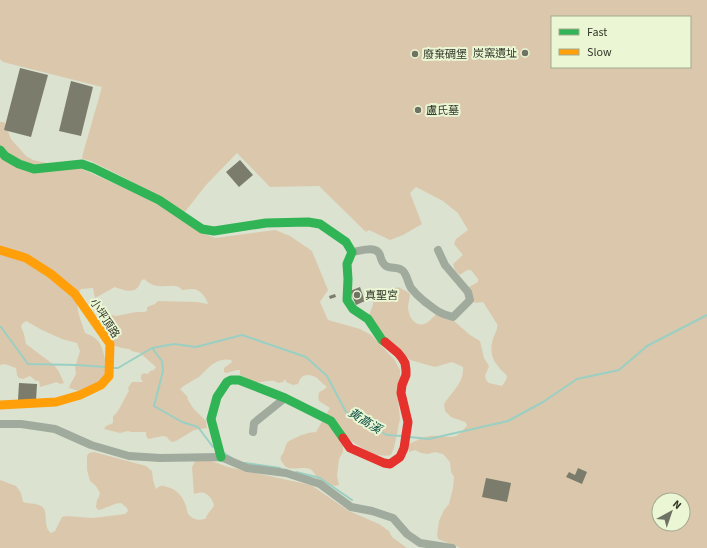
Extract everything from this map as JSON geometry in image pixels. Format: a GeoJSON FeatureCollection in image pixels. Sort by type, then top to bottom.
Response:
{"type":"FeatureCollection","features":[{"type":"Feature","properties":{"kind":"street"},"geometry":{"type":"LineString","coordinates":[[0,150],[5,156],[19,164],[34,169],[82,164],[93,168],[159,200],[202,229],[214,232],[266,223],[308,222],[320,224],[346,242],[352,252]]}},
{"type":"Feature","properties":{"kind":"street"},"geometry":{"type":"LineString","coordinates":[[352,252],[372,249],[376,251],[379,253],[382,261],[387,266],[400,268],[404,272],[415,294],[434,310],[453,317],[470,300],[468,292],[445,265],[438,250]]}},
{"type":"Feature","properties":{"kind":"street","name":"小坪頂路"},"geometry":{"type":"LineString","coordinates":[[0,250],[26,258],[51,274],[75,294],[110,344],[109,376],[101,385],[80,395],[56,402],[0,405]]}},
{"type":"Feature","properties":{"kind":"street"},"geometry":{"type":"LineString","coordinates":[[221,457],[211,419],[217,397],[226,382],[231,380],[240,380],[285,398],[331,421],[350,448],[356,451],[384,463],[390,464],[400,458],[404,448],[408,422],[401,393],[406,375],[405,363],[398,353],[382,340],[368,318],[353,309],[347,300],[347,264],[352,252]]}},
{"type":"Feature","properties":{"kind":"street"},"geometry":{"type":"LineString","coordinates":[[253,432],[254,423],[285,398]]}},
{"type":"Feature","properties":{"kind":"street"},"geometry":{"type":"LineString","coordinates":[[0,424],[21,424],[55,429],[91,445],[129,456],[160,458],[221,457],[247,468],[286,473],[320,484],[351,507],[372,510],[393,518],[407,534],[420,542],[452,548]]}},
{"type":"Feature","properties":{"kind":"shaded area"},"geometry":{"type":"Polygon","coordinates":[[[0,0],[707,0],[707,548],[461,548],[438,539],[437,535],[439,521],[444,510],[449,504],[453,488],[454,477],[451,472],[450,462],[443,454],[435,452],[428,454],[415,450],[409,452],[409,444],[430,436],[455,436],[463,431],[467,425],[465,422],[451,417],[445,411],[444,404],[460,383],[463,367],[452,362],[435,367],[410,360],[393,347],[369,315],[373,305],[373,299],[398,287],[406,291],[410,294],[408,310],[410,317],[417,324],[426,323],[437,314],[454,321],[470,335],[480,341],[484,358],[489,366],[485,376],[486,380],[489,383],[502,386],[507,376],[495,363],[492,355],[492,344],[497,329],[497,324],[483,302],[475,303],[472,300],[469,287],[478,282],[478,279],[471,270],[467,270],[460,275],[455,270],[453,264],[463,255],[454,244],[456,239],[468,230],[458,213],[443,201],[416,187],[410,193],[422,224],[403,235],[390,240],[369,230],[366,232],[319,186],[270,187],[237,153],[206,185],[184,213],[127,179],[91,161],[83,159],[82,157],[102,87],[3,62],[0,59],[0,0]]]}},
{"type":"Feature","properties":{"kind":"shaded area"},"geometry":{"type":"Polygon","coordinates":[[[0,122],[4,122],[11,139],[26,156],[33,160],[51,164],[75,166],[158,203],[203,233],[215,238],[275,230],[290,236],[312,251],[328,290],[320,302],[328,320],[360,329],[371,335],[394,359],[400,370],[398,399],[400,419],[394,448],[391,455],[385,456],[374,454],[363,449],[349,439],[343,446],[343,452],[339,459],[337,476],[339,485],[335,486],[319,482],[310,469],[288,468],[281,461],[281,456],[287,443],[302,435],[316,432],[330,408],[319,401],[319,393],[327,387],[317,378],[309,375],[302,376],[298,384],[293,385],[286,382],[285,379],[283,382],[278,383],[273,381],[254,381],[240,375],[240,370],[226,373],[224,372],[224,368],[232,362],[231,360],[218,361],[199,377],[180,389],[187,396],[193,408],[206,421],[207,428],[194,430],[172,442],[167,437],[163,436],[148,439],[146,432],[128,431],[120,433],[104,429],[106,426],[113,423],[113,416],[117,412],[129,391],[128,388],[132,382],[143,382],[141,375],[144,373],[148,374],[156,367],[140,353],[113,345],[113,334],[106,333],[99,325],[104,320],[103,316],[107,314],[116,316],[144,312],[147,311],[147,307],[158,301],[197,302],[208,304],[202,294],[195,289],[182,290],[175,286],[155,285],[144,279],[134,290],[127,291],[115,287],[95,298],[93,288],[81,289],[77,300],[80,317],[85,333],[95,338],[99,342],[105,357],[108,378],[79,391],[69,388],[76,374],[75,367],[80,351],[77,343],[62,339],[26,321],[21,327],[26,344],[54,365],[64,383],[60,384],[57,382],[40,387],[39,381],[36,381],[30,376],[23,379],[19,378],[16,368],[5,364],[0,365],[0,122]]]}},
{"type":"Feature","properties":{"kind":"shaded area"},"geometry":{"type":"Polygon","coordinates":[[[94,452],[146,466],[152,471],[156,489],[162,486],[171,488],[177,492],[186,506],[188,514],[198,520],[206,518],[214,506],[208,495],[203,493],[194,494],[192,467],[198,456],[228,467],[311,485],[349,511],[379,524],[389,531],[392,537],[407,548],[0,548],[0,480],[16,486],[21,493],[23,502],[37,504],[43,507],[45,510],[48,530],[51,533],[55,531],[62,517],[93,518],[125,514],[128,511],[127,508],[121,503],[98,510],[96,507],[100,493],[96,486],[90,481],[87,470],[87,456],[89,453],[94,452]]]}},
{"type":"Feature","properties":{"kind":"building"},"geometry":{"type":"Polygon","coordinates":[[[20,68],[48,75],[31,137],[4,130],[20,68]]]}},
{"type":"Feature","properties":{"kind":"building"},"geometry":{"type":"Polygon","coordinates":[[[71,81],[93,87],[81,136],[59,131],[71,81]]]}},
{"type":"Feature","properties":{"kind":"building"},"geometry":{"type":"Polygon","coordinates":[[[240,160],[253,175],[239,187],[226,172],[240,160]]]}},
{"type":"Feature","properties":{"kind":"building","name":"真聖宮"},"geometry":{"type":"Polygon","coordinates":[[[360,287],[365,301],[356,305],[350,291],[360,287]]]}},
{"type":"Feature","properties":{"kind":"building"},"geometry":{"type":"Polygon","coordinates":[[[335,294],[336,297],[330,299],[329,296],[335,294]]]}},
{"type":"Feature","properties":{"kind":"building"},"geometry":{"type":"Polygon","coordinates":[[[19,383],[37,384],[36,401],[18,400],[19,383]]]}},
{"type":"Feature","properties":{"kind":"building"},"geometry":{"type":"Polygon","coordinates":[[[578,468],[587,472],[582,484],[566,477],[569,472],[575,475],[578,468]]]}},
{"type":"Feature","properties":{"kind":"building"},"geometry":{"type":"Polygon","coordinates":[[[486,478],[511,483],[507,502],[482,497],[486,478]]]}},
{"type":"Feature","properties":{"kind":"waterway","name":"黃高溪"},"geometry":{"type":"LineString","coordinates":[[410,437],[429,439],[508,421],[543,402],[577,379],[619,370],[647,346],[707,315]]}},
{"type":"Feature","properties":{"kind":"waterway","name":"黃高溪"},"geometry":{"type":"LineString","coordinates":[[0,327],[28,364],[106,367]]}},
{"type":"Feature","properties":{"kind":"waterway","name":"黃高溪"},"geometry":{"type":"LineString","coordinates":[[112,368],[118,368],[152,348],[174,344],[196,347],[242,335],[306,357],[327,376],[346,412],[387,435],[402,436]]}},
{"type":"Feature","properties":{"kind":"waterway"},"geometry":{"type":"LineString","coordinates":[[152,348],[162,361],[163,371],[154,406],[182,422],[198,427],[213,447]]}},
{"type":"Feature","properties":{"kind":"waterway"},"geometry":{"type":"LineString","coordinates":[[224,453],[232,458]]}},
{"type":"Feature","properties":{"kind":"waterway"},"geometry":{"type":"LineString","coordinates":[[245,463],[280,468]]}},
{"type":"Feature","properties":{"kind":"waterway"},"geometry":{"type":"LineString","coordinates":[[296,472],[320,478],[352,500]]}},
{"type":"Feature","properties":{"kind":"traffic: fast"},"geometry":{"type":"LineString","coordinates":[[0,150],[5,156],[19,164],[34,169],[82,164],[93,168],[159,200],[202,229],[214,231],[266,223],[308,222],[320,224],[346,242],[352,252],[347,264],[347,300],[353,309],[368,319],[382,340],[385,342]]}},
{"type":"Feature","properties":{"kind":"traffic: fast"},"geometry":{"type":"LineString","coordinates":[[221,457],[211,419],[217,397],[227,382],[231,380],[239,380],[285,398],[331,421],[343,438]]}},
{"type":"Feature","properties":{"kind":"traffic: slow"},"geometry":{"type":"LineString","coordinates":[[0,250],[26,258],[51,274],[75,294],[110,344],[109,376],[101,385],[80,395],[56,402],[0,405]]}},
{"type":"Feature","properties":{"kind":"traffic: jam"},"geometry":{"type":"LineString","coordinates":[[343,438],[350,448],[384,463],[390,464],[400,457],[404,448],[408,422],[401,393],[406,375],[405,363],[398,353],[385,342]]}},
{"type":"Feature","properties":{"kind":"place","name":"炭窯遺址"},"geometry":{"type":"Point","coordinates":[525,53]}},
{"type":"Feature","properties":{"kind":"place","name":"廢棄碉堡"},"geometry":{"type":"Point","coordinates":[415,54]}},
{"type":"Feature","properties":{"kind":"place","name":"盧氏墓"},"geometry":{"type":"Point","coordinates":[418,110]}},
{"type":"Feature","properties":{"kind":"place","name":"真聖宮"},"geometry":{"type":"Point","coordinates":[357,295]}}]}
